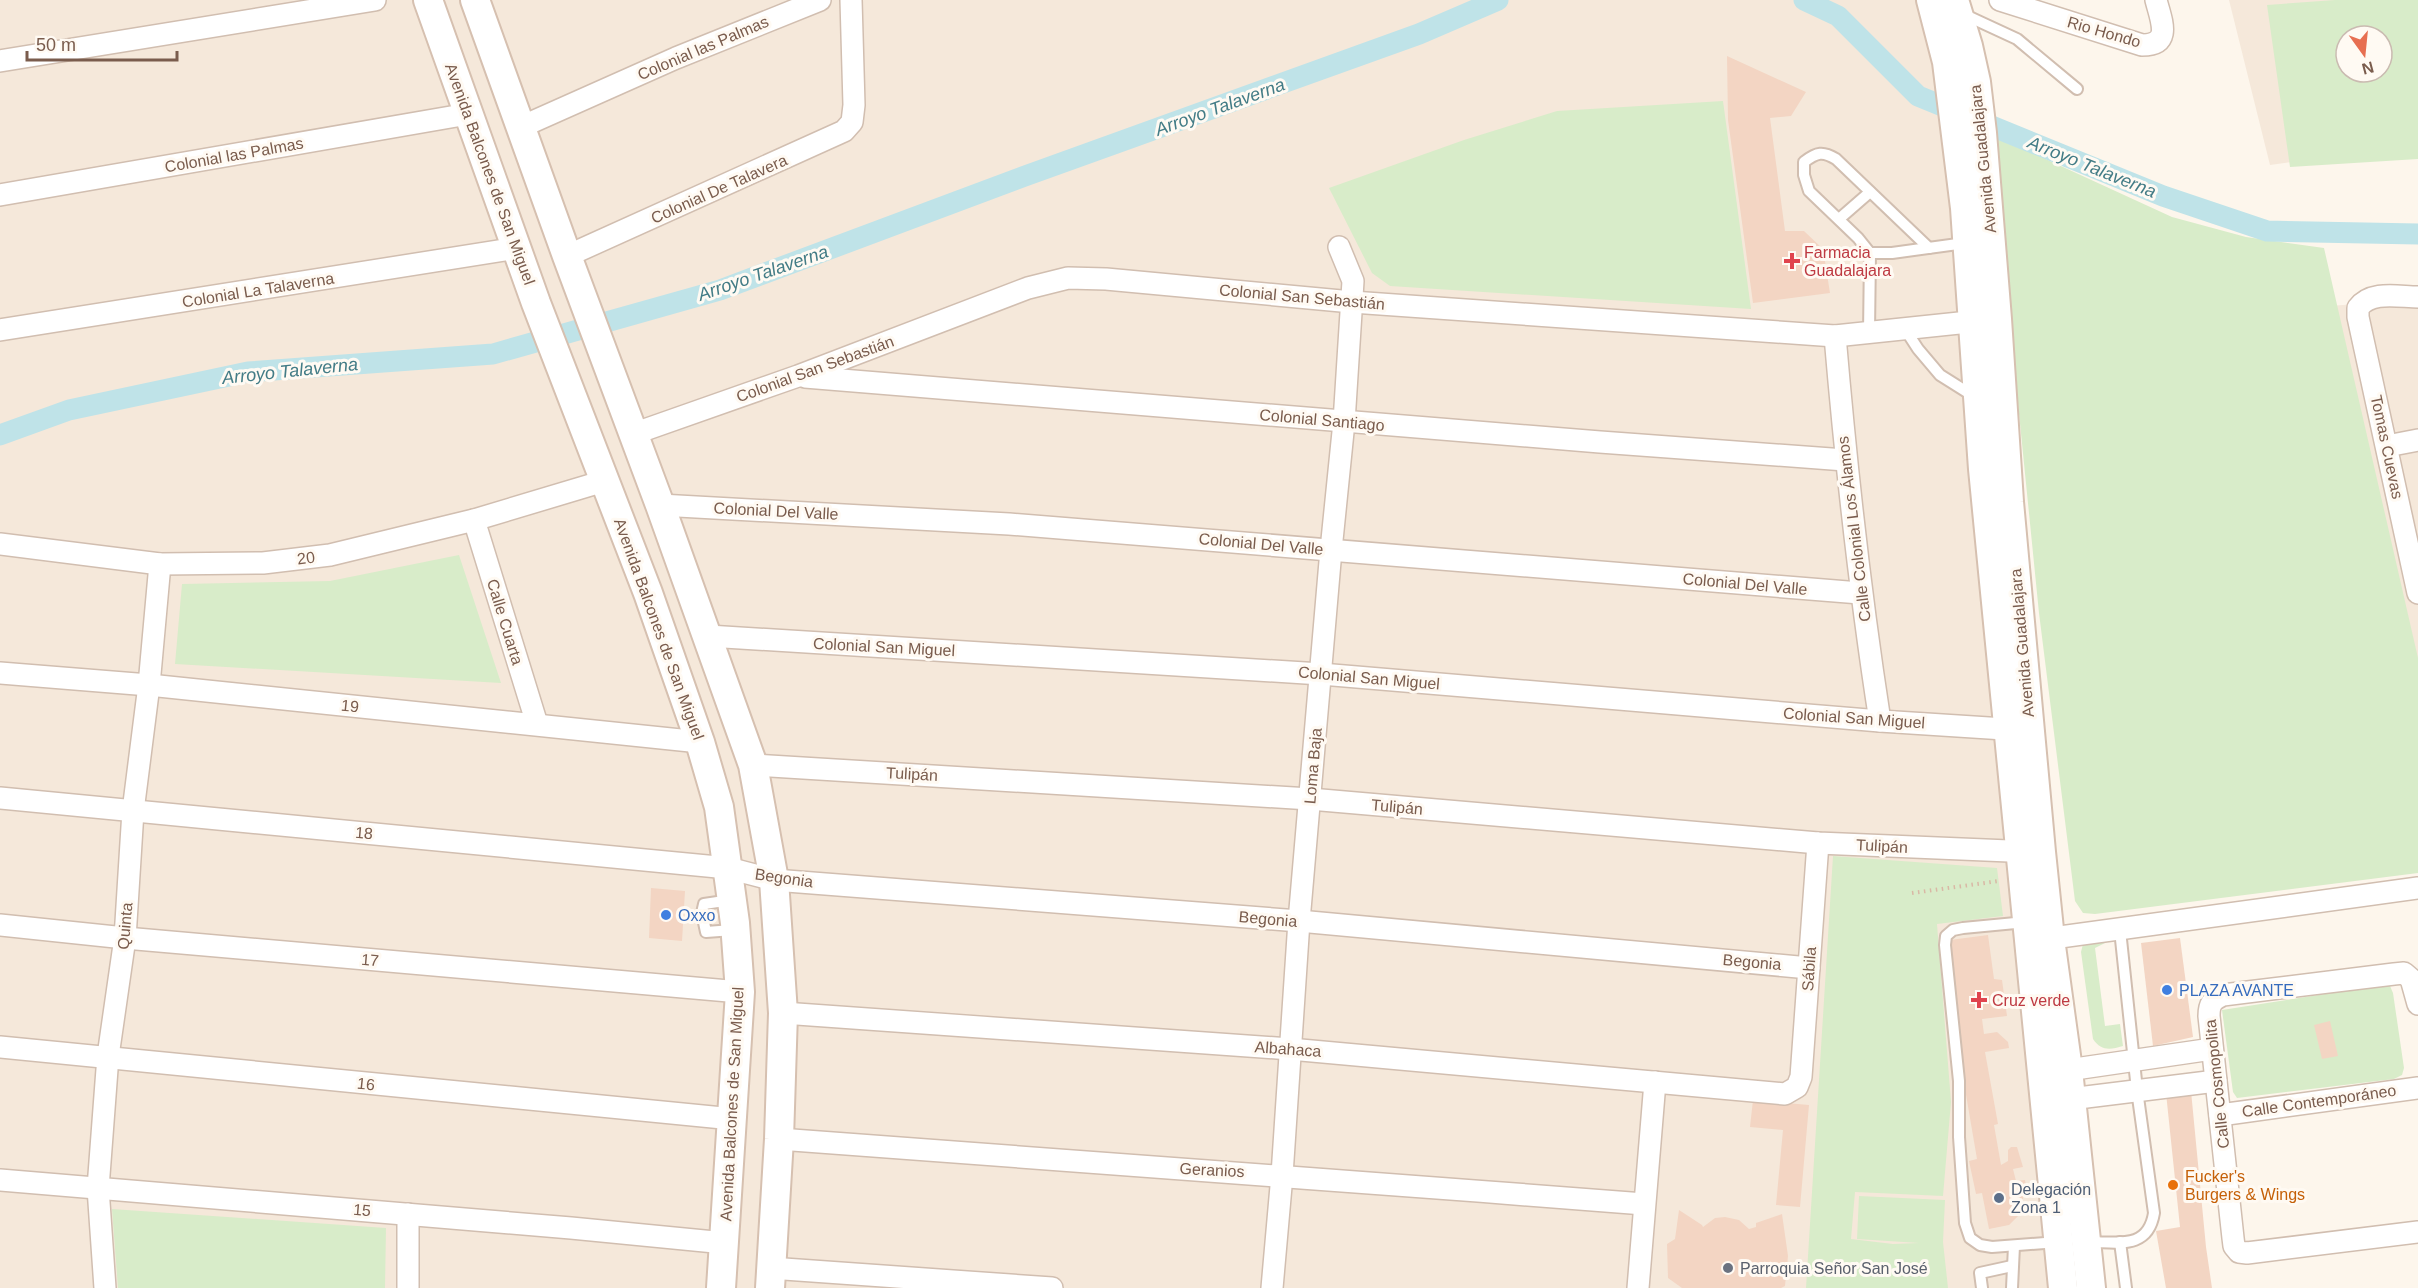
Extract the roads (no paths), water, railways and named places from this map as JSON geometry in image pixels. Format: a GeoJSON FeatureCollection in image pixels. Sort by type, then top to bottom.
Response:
{"type":"FeatureCollection","features":[{"type":"Feature","properties":{"kind":"street"},"geometry":{"type":"LineString","coordinates":[[0,61],[375,0]]}},
{"type":"Feature","properties":{"kind":"street","name":"Avenida Balcones de San Miguel"},"geometry":{"type":"LineString","coordinates":[[428,0],[536,303],[648,594],[700,742],[719,807],[732,900],[740,992],[721,1288]]}},
{"type":"Feature","properties":{"kind":"street","name":"Colonial las Palmas"},"geometry":{"type":"LineString","coordinates":[[521,127],[676,58],[820,0]]}},
{"type":"Feature","properties":{"kind":"street","name":"Colonial De Talavera"},"geometry":{"type":"LineString","coordinates":[[571,267],[844,132],[852,122],[854,105],[851,0]]}},
{"type":"Feature","properties":{"kind":"street","name":"Avenida Guadalajara"},"geometry":{"type":"LineString","coordinates":[[1931,0],[1947,62],[1967,243],[1985,320],[2009,502],[2019,730]]}},
{"type":"Feature","properties":{"kind":"street","name":"Rio Hondo"},"geometry":{"type":"LineString","coordinates":[[2000,0],[2142,45],[2151,45],[2159,41],[2162,35],[2156,0]]}},
{"type":"Feature","properties":{"kind":"street"},"geometry":{"type":"LineString","coordinates":[[478,1],[496,61],[708,636],[753,765],[774,880],[783,1013],[779,1139],[770,1278],[1052,1288]]}},
{"type":"Feature","properties":{"kind":"street","name":"Avenida Guadalajara"},"geometry":{"type":"LineString","coordinates":[[1956,6],[1976,82],[1982,133],[1985,320],[1978,399],[2019,730],[2031,852],[2035,934],[2063,1114],[2072,1242],[2063,1288]]}},
{"type":"Feature","properties":{"kind":"street"},"geometry":{"type":"LineString","coordinates":[[454,73],[496,61]]}},
{"type":"Feature","properties":{"kind":"street","name":"Colonial las Palmas"},"geometry":{"type":"LineString","coordinates":[[0,195],[468,114]]}},
{"type":"Feature","properties":{"kind":"street","name":"Colonial La Talaverna"},"geometry":{"type":"LineString","coordinates":[[0,330],[517,248]]}},
{"type":"Feature","properties":{"kind":"street","name":"Loma Baja"},"geometry":{"type":"LineString","coordinates":[[1272,1288],[1299,921],[1344,422],[1352,302],[1353,281],[1339,248]]}},
{"type":"Feature","properties":{"kind":"street","name":"Colonial San Sebastián"},"geometry":{"type":"LineString","coordinates":[[633,434],[798,376],[1028,288],[1068,278],[1106,279],[1352,302],[1835,336],[1985,320]]}},
{"type":"Feature","properties":{"kind":"street","name":"Tomas Cuevas"},"geometry":{"type":"LineString","coordinates":[[2417,581],[2358,317],[2358,308],[2362,302],[2380,296],[2418,297]]}},
{"type":"Feature","properties":{"kind":"street","name":"Calle Colonial Los Álamos"},"geometry":{"type":"LineString","coordinates":[[1835,336],[1845,460],[1860,593],[1880,721]]}},
{"type":"Feature","properties":{"kind":"street","name":"Colonial Santiago"},"geometry":{"type":"LineString","coordinates":[[798,376],[1344,422],[1845,460]]}},
{"type":"Feature","properties":{"kind":"street"},"geometry":{"type":"LineString","coordinates":[[2388,446],[2418,440]]}},
{"type":"Feature","properties":{"kind":"street","name":"20"},"geometry":{"type":"LineString","coordinates":[[0,544],[160,564],[263,563],[330,555],[474,520],[604,481]]}},
{"type":"Feature","properties":{"kind":"street","name":"Colonial Del Valle"},"geometry":{"type":"LineString","coordinates":[[660,505],[1009,524],[1860,593]]}},
{"type":"Feature","properties":{"kind":"street","name":"Calle Cuarta"},"geometry":{"type":"LineString","coordinates":[[474,520],[537,724]]}},
{"type":"Feature","properties":{"kind":"street","name":"Quinta"},"geometry":{"type":"LineString","coordinates":[[105,1288],[98,1188],[108,1056],[125,938],[133,812],[149,685],[160,564]]}},
{"type":"Feature","properties":{"kind":"street","name":"Colonial San Miguel"},"geometry":{"type":"LineString","coordinates":[[708,636],[1321,674],[1880,721],[2019,730]]}},
{"type":"Feature","properties":{"kind":"street","name":"19"},"geometry":{"type":"LineString","coordinates":[[0,673],[149,685],[700,742]]}},
{"type":"Feature","properties":{"kind":"street","name":"Tulipán"},"geometry":{"type":"LineString","coordinates":[[753,765],[1310,799],[1818,843],[2031,852]]}},
{"type":"Feature","properties":{"kind":"street","name":"18"},"geometry":{"type":"LineString","coordinates":[[0,798],[728,868]]}},
{"type":"Feature","properties":{"kind":"street","name":"Sábila"},"geometry":{"type":"LineString","coordinates":[[1792,1092],[1802,1077],[1818,843]]}},
{"type":"Feature","properties":{"kind":"street","name":"Begonia"},"geometry":{"type":"LineString","coordinates":[[728,868],[774,880],[1299,921],[1809,968]]}},
{"type":"Feature","properties":{"kind":"street"},"geometry":{"type":"LineString","coordinates":[[2035,934],[2120,930],[2418,888]]}},
{"type":"Feature","properties":{"kind":"street","name":"17"},"geometry":{"type":"LineString","coordinates":[[0,925],[740,992]]}},
{"type":"Feature","properties":{"kind":"street","name":"Avenida Guadalajara"},"geometry":{"type":"LineString","coordinates":[[2035,934],[2068,1070],[2063,1114]]}},
{"type":"Feature","properties":{"kind":"street","name":"Calle Cosmopolita"},"geometry":{"type":"LineString","coordinates":[[2418,1004],[2411,979],[2404,973],[2223,995],[2214,999],[2209,1005],[2233,1238],[2234,1246],[2239,1252],[2247,1253],[2418,1232]]}},
{"type":"Feature","properties":{"kind":"street","name":"Albahaca"},"geometry":{"type":"LineString","coordinates":[[783,1013],[1290,1049],[1777,1095],[1792,1092]]}},
{"type":"Feature","properties":{"kind":"street","name":"16"},"geometry":{"type":"LineString","coordinates":[[0,1047],[733,1119]]}},
{"type":"Feature","properties":{"kind":"street"},"geometry":{"type":"LineString","coordinates":[[2068,1070],[2212,1049]]}},
{"type":"Feature","properties":{"kind":"street"},"geometry":{"type":"LineString","coordinates":[[2063,1114],[2137,1090],[2216,1081]]}},
{"type":"Feature","properties":{"kind":"street"},"geometry":{"type":"LineString","coordinates":[[1638,1288],[1655,1082]]}},
{"type":"Feature","properties":{"kind":"street","name":"Calle Contemporáneo"},"geometry":{"type":"LineString","coordinates":[[2220,1114],[2418,1088]]}},
{"type":"Feature","properties":{"kind":"street","name":"Geranios"},"geometry":{"type":"LineString","coordinates":[[779,1139],[1644,1204]]}},
{"type":"Feature","properties":{"kind":"street","name":"15"},"geometry":{"type":"LineString","coordinates":[[0,1180],[724,1243]]}},
{"type":"Feature","properties":{"kind":"street"},"geometry":{"type":"LineString","coordinates":[[408,1214],[408,1288]]}},
{"type":"Feature","properties":{"kind":"street","name":"Avenida Guadalajara"},"geometry":{"type":"LineString","coordinates":[[2072,1242],[2091,1288]]}},
{"type":"Feature","properties":{"kind":"lane"},"geometry":{"type":"LineString","coordinates":[[1956,6],[2017,39],[2077,89]]}},
{"type":"Feature","properties":{"kind":"lane"},"geometry":{"type":"LineString","coordinates":[[1869,333],[1870,253],[1858,238],[1809,190],[1804,175],[1804,162],[1815,153],[1826,153],[1836,159],[1929,248]]}},
{"type":"Feature","properties":{"kind":"lane"},"geometry":{"type":"LineString","coordinates":[[1839,219],[1870,192]]}},
{"type":"Feature","properties":{"kind":"lane"},"geometry":{"type":"LineString","coordinates":[[1870,253],[1967,243]]}},
{"type":"Feature","properties":{"kind":"lane"},"geometry":{"type":"LineString","coordinates":[[1905,329],[1917,349],[1940,375],[1978,399]]}},
{"type":"Feature","properties":{"kind":"lane"},"geometry":{"type":"LineString","coordinates":[[2035,934],[1953,930],[1946,936],[1959,1081],[1959,1137],[1965,1223],[1971,1238],[1980,1245],[1992,1247],[2072,1242],[2120,1242],[2136,1240],[2146,1235],[2152,1227],[2154,1213],[2137,1090],[2120,930]]}},
{"type":"Feature","properties":{"kind":"lane"},"geometry":{"type":"LineString","coordinates":[[2120,1242],[2126,1288]]}},
{"type":"Feature","properties":{"kind":"lane"},"geometry":{"type":"LineString","coordinates":[[2012,1288],[2014,1246]]}},
{"type":"Feature","properties":{"kind":"lane"},"geometry":{"type":"LineString","coordinates":[[1982,1288],[1980,1273],[2012,1266]]}},
{"type":"Feature","properties":{"kind":"waterway","name":"Arroyo Talaverna"},"geometry":{"type":"LineString","coordinates":[[0,435],[69,410],[248,372],[493,354],[720,290],[1025,176],[1419,34],[1498,0]]}},
{"type":"Feature","properties":{"kind":"waterway","name":"Arroyo Talaverna"},"geometry":{"type":"LineString","coordinates":[[1804,0],[1838,16],[1918,96],[2163,196],[2267,231],[2418,234]]}},
{"type":"Feature","properties":{"kind":"place","name":"Farmacia Guadalajara"},"geometry":{"type":"Point","coordinates":[1792,261]}},
{"type":"Feature","properties":{"kind":"place","name":"Oxxo"},"geometry":{"type":"Point","coordinates":[666,915]}},
{"type":"Feature","properties":{"kind":"place","name":"PLAZA AVANTE"},"geometry":{"type":"Point","coordinates":[2167,990]}},
{"type":"Feature","properties":{"kind":"place","name":"Cruz verde"},"geometry":{"type":"Point","coordinates":[1979,1000]}},
{"type":"Feature","properties":{"kind":"place","name":"Fucker's Burgers & Wings"},"geometry":{"type":"Point","coordinates":[2173,1185]}},
{"type":"Feature","properties":{"kind":"place","name":"Delegación Zona 1"},"geometry":{"type":"Point","coordinates":[1999,1198]}},
{"type":"Feature","properties":{"kind":"place","name":"Parroquia Señor San José"},"geometry":{"type":"Point","coordinates":[1728,1268]}}]}
